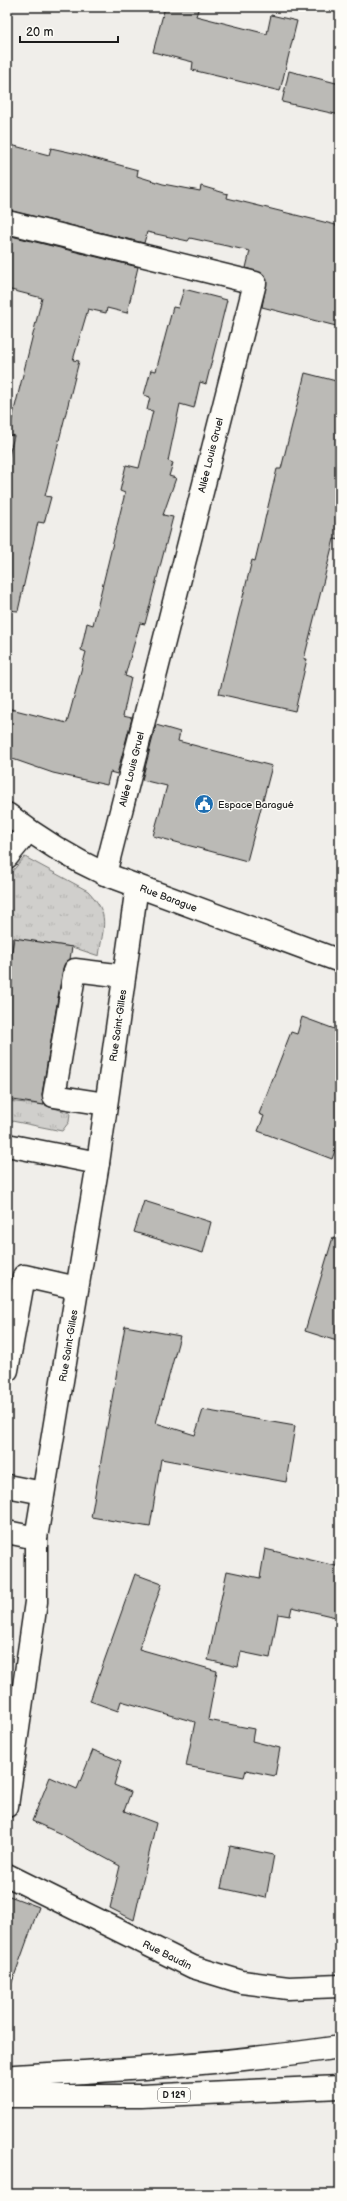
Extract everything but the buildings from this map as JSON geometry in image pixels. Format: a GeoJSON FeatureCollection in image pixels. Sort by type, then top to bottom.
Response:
{"type":"FeatureCollection","features":[{"type":"Feature","properties":{"kind":"main road","name":"Allée Louis Gruel"},"geometry":{"type":"LineString","coordinates":[[7,222],[255,283],[105,874]]}},
{"type":"Feature","properties":{"kind":"main road","name":"Rue Barague"},"geometry":{"type":"LineString","coordinates":[[7,814],[28,831],[73,860],[105,874],[340,961]]}},
{"type":"Feature","properties":{"kind":"main road"},"geometry":{"type":"LineString","coordinates":[[7,857],[28,831]]}},
{"type":"Feature","properties":{"kind":"main road","name":"Rue Saint-Gilles"},"geometry":{"type":"LineString","coordinates":[[7,1806],[36,1602],[36,1538],[98,1162],[137,886]]}},
{"type":"Feature","properties":{"kind":"main road"},"geometry":{"type":"LineString","coordinates":[[106,1104],[54,1096],[76,970],[124,976]]}},
{"type":"Feature","properties":{"kind":"main road"},"geometry":{"type":"LineString","coordinates":[[7,1145],[98,1162]]}},
{"type":"Feature","properties":{"kind":"main road"},"geometry":{"type":"LineString","coordinates":[[7,1370],[24,1276],[77,1288]]}},
{"type":"Feature","properties":{"kind":"main road"},"geometry":{"type":"LineString","coordinates":[[7,1486],[43,1493]]}},
{"type":"Feature","properties":{"kind":"main road"},"geometry":{"type":"LineString","coordinates":[[7,1532],[36,1538]]}},
{"type":"Feature","properties":{"kind":"main road","name":"Rue Baudin"},"geometry":{"type":"LineString","coordinates":[[7,1875],[193,1967],[242,1982],[288,1988],[340,1986]]}},
{"type":"Feature","properties":{"kind":"main road"},"geometry":{"type":"LineString","coordinates":[[7,2078],[15,2076],[143,2068],[302,2053],[340,2047]]}},
{"type":"Feature","properties":{"kind":"main road","name":"D 129"},"geometry":{"type":"LineString","coordinates":[[7,2096],[141,2096],[340,2087]]}},
{"type":"Feature","properties":{"kind":"green space"},"geometry":{"type":"Polygon","coordinates":[[[25,857],[88,891],[95,899],[103,914],[104,921],[99,956],[72,947],[14,938],[9,972],[7,971],[7,877],[25,857]]]}},
{"type":"Feature","properties":{"kind":"green space"},"geometry":{"type":"Polygon","coordinates":[[[7,1101],[44,1105],[70,1113],[69,1122],[62,1131],[7,1120],[7,1101]]]}},
{"type":"Feature","properties":{"kind":"place","name":"Espace Baragué"},"geometry":{"type":"Point","coordinates":[204,804]}}]}
